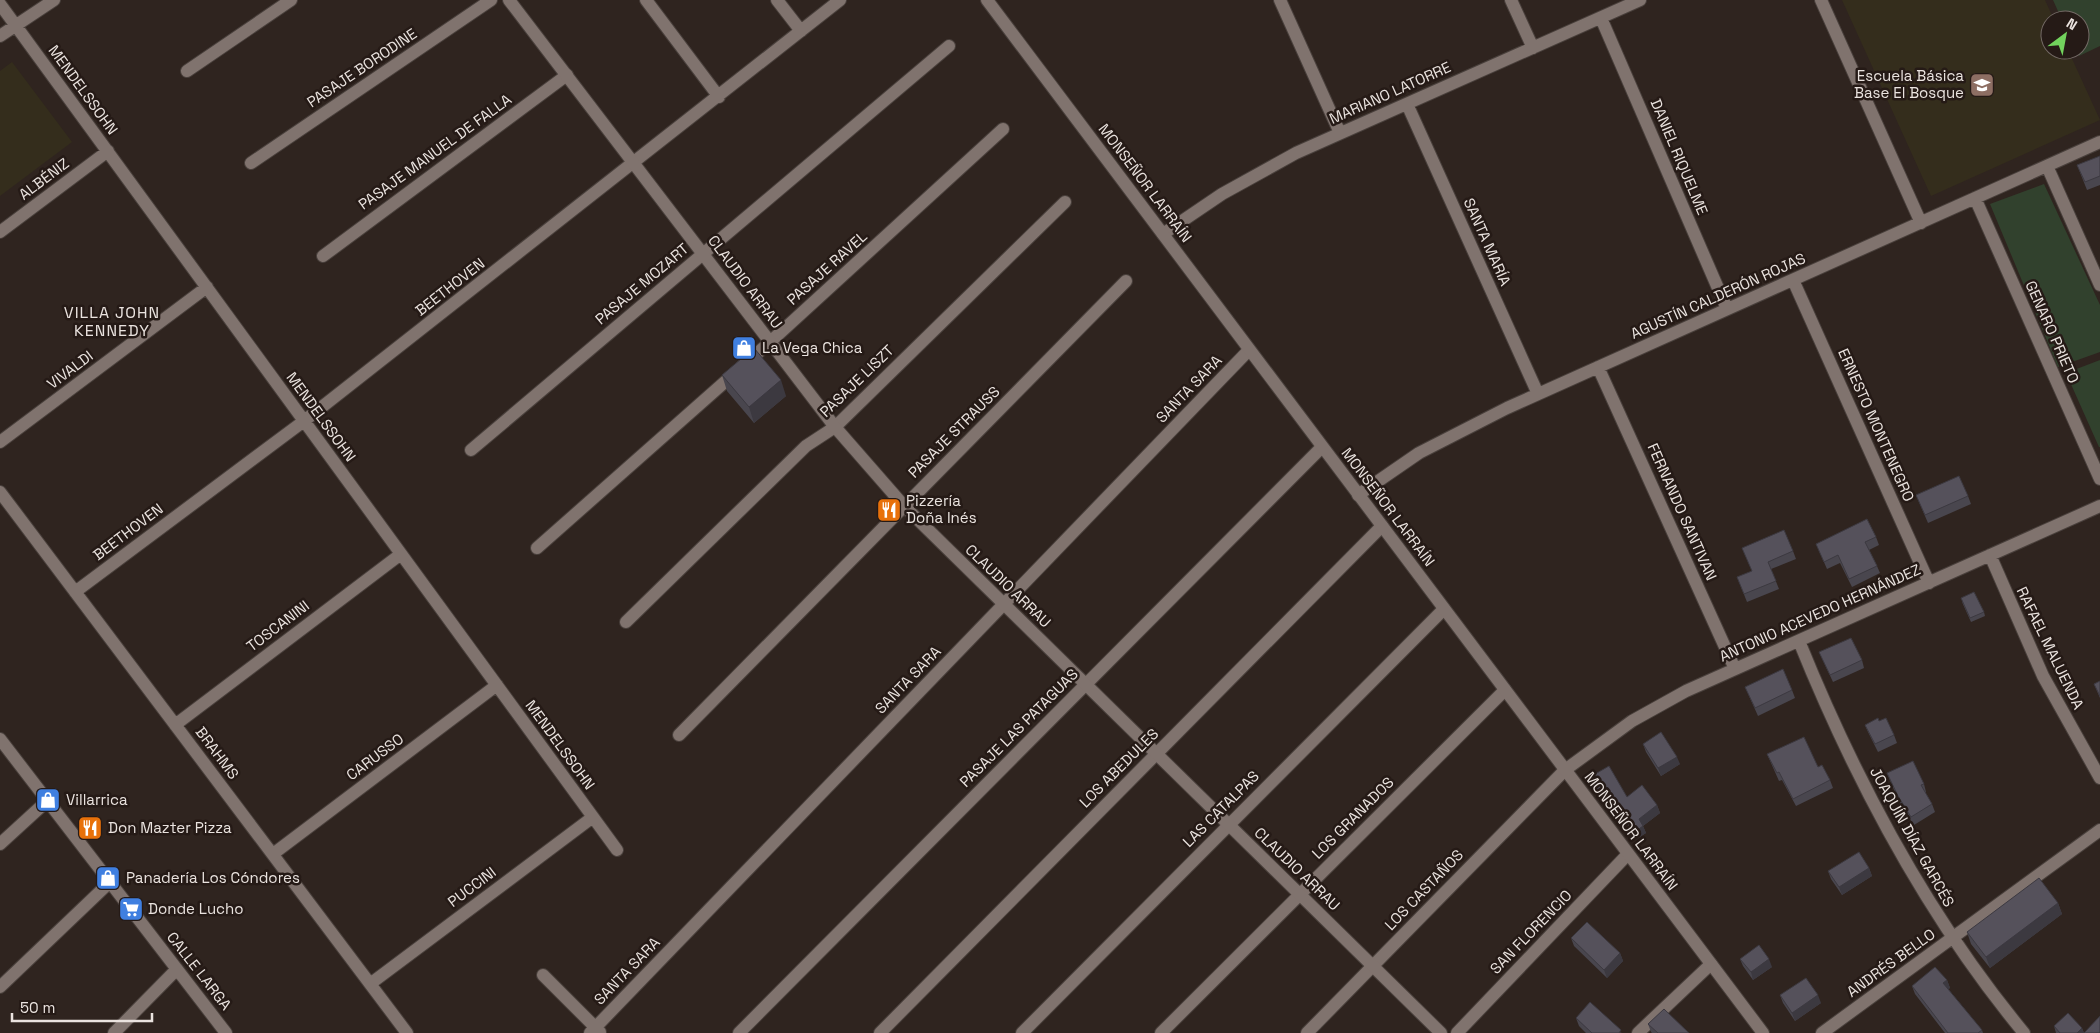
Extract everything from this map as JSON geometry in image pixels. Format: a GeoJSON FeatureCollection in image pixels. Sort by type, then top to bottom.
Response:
{"type":"FeatureCollection","features":[{"type":"Feature","properties":{"kind":"street"},"geometry":{"type":"LineString","coordinates":[[0,36],[54,0]]}},
{"type":"Feature","properties":{"kind":"street"},"geometry":{"type":"LineString","coordinates":[[187,71],[291,0]]}},
{"type":"Feature","properties":{"kind":"street","name":"PASAJE BORODINE"},"geometry":{"type":"LineString","coordinates":[[251,163],[491,0]]}},
{"type":"Feature","properties":{"kind":"street","name":"CLAUDIO ARRAU"},"geometry":{"type":"LineString","coordinates":[[509,0],[835,426],[904,506],[1441,1033]]}},
{"type":"Feature","properties":{"kind":"street"},"geometry":{"type":"LineString","coordinates":[[646,0],[719,96]]}},
{"type":"Feature","properties":{"kind":"street"},"geometry":{"type":"LineString","coordinates":[[777,0],[801,31]]}},
{"type":"Feature","properties":{"kind":"street","name":"BEETHOVEN"},"geometry":{"type":"LineString","coordinates":[[75,592],[304,421],[634,164],[840,0]]}},
{"type":"Feature","properties":{"kind":"street","name":"MONSEÑOR LARRAÍN"},"geometry":{"type":"LineString","coordinates":[[987,0],[1763,1033]]}},
{"type":"Feature","properties":{"kind":"street"},"geometry":{"type":"LineString","coordinates":[[1280,0],[1340,133]]}},
{"type":"Feature","properties":{"kind":"street"},"geometry":{"type":"LineString","coordinates":[[1510,0],[1532,48]]}},
{"type":"Feature","properties":{"kind":"street","name":"MARIANO LATORRE"},"geometry":{"type":"LineString","coordinates":[[1163,234],[1253,176],[1340,133],[1640,0]]}},
{"type":"Feature","properties":{"kind":"street"},"geometry":{"type":"LineString","coordinates":[[1822,0],[1921,223]]}},
{"type":"Feature","properties":{"kind":"street","name":"MENDELSSOHN"},"geometry":{"type":"LineString","coordinates":[[0,4],[617,850]]}},
{"type":"Feature","properties":{"kind":"street","name":"DANIEL RIQUELME"},"geometry":{"type":"LineString","coordinates":[[1601,18],[1727,309]]}},
{"type":"Feature","properties":{"kind":"street","name":"PASAJE MOZART"},"geometry":{"type":"LineString","coordinates":[[471,450],[949,46]]}},
{"type":"Feature","properties":{"kind":"street","name":"PASAJE MANUEL DE FALLA"},"geometry":{"type":"LineString","coordinates":[[322,256],[567,75]]}},
{"type":"Feature","properties":{"kind":"street","name":"SANTA MARÍA"},"geometry":{"type":"LineString","coordinates":[[1407,104],[1538,394]]}},
{"type":"Feature","properties":{"kind":"street","name":"PASAJE RAVEL"},"geometry":{"type":"LineString","coordinates":[[537,548],[770,342],[1003,129]]}},
{"type":"Feature","properties":{"kind":"street","name":"AGUSTÍN CALDERÓN ROJAS"},"geometry":{"type":"LineString","coordinates":[[1358,495],[1419,453],[1468,427],[2100,142]]}},
{"type":"Feature","properties":{"kind":"street","name":"ALBÉNIZ"},"geometry":{"type":"LineString","coordinates":[[0,232],[108,151]]}},
{"type":"Feature","properties":{"kind":"street"},"geometry":{"type":"LineString","coordinates":[[2046,166],[2100,285]]}},
{"type":"Feature","properties":{"kind":"street","name":"GENARO PRIETO"},"geometry":{"type":"LineString","coordinates":[[1975,198],[2100,479]]}},
{"type":"Feature","properties":{"kind":"street","name":"PASAJE LISZT"},"geometry":{"type":"LineString","coordinates":[[626,622],[806,446],[835,426],[1065,202]]}},
{"type":"Feature","properties":{"kind":"street","name":"PASAJE STRAUSS"},"geometry":{"type":"LineString","coordinates":[[679,735],[1126,280]]}},
{"type":"Feature","properties":{"kind":"street","name":"ERNESTO MONTENEGRO"},"geometry":{"type":"LineString","coordinates":[[1793,280],[1929,583]]}},
{"type":"Feature","properties":{"kind":"street","name":"VIVALDI"},"geometry":{"type":"LineString","coordinates":[[0,442],[206,288]]}},
{"type":"Feature","properties":{"kind":"street","name":"SANTA SARA"},"geometry":{"type":"LineString","coordinates":[[595,1031],[1250,350]]}},
{"type":"Feature","properties":{"kind":"street","name":"FERNANDO SANTIVAN"},"geometry":{"type":"LineString","coordinates":[[1598,367],[1736,669]]}},
{"type":"Feature","properties":{"kind":"street","name":"PASAJE LAS PATAGUAS"},"geometry":{"type":"LineString","coordinates":[[739,1033],[1322,447]]}},
{"type":"Feature","properties":{"kind":"street","name":"BRAHMS"},"geometry":{"type":"LineString","coordinates":[[0,492],[407,1033]]}},
{"type":"Feature","properties":{"kind":"street","name":"ANTONIO ACEVEDO HERNÁNDEZ"},"geometry":{"type":"LineString","coordinates":[[1565,770],[1632,721],[1686,691],[2100,506]]}},
{"type":"Feature","properties":{"kind":"street","name":"LOS ABEDULES"},"geometry":{"type":"LineString","coordinates":[[880,1033],[1382,526]]}},
{"type":"Feature","properties":{"kind":"street","name":"TOSCANINI"},"geometry":{"type":"LineString","coordinates":[[175,725],[401,554]]}},
{"type":"Feature","properties":{"kind":"street","name":"RAFAEL MALUENDA"},"geometry":{"type":"LineString","coordinates":[[1990,555],[2015,616],[2043,676],[2100,778]]}},
{"type":"Feature","properties":{"kind":"street","name":"LAS CATALPAS"},"geometry":{"type":"LineString","coordinates":[[1022,1033],[1444,609]]}},
{"type":"Feature","properties":{"kind":"street","name":"JOAQUÍN DÍAZ GARCÉS"},"geometry":{"type":"LineString","coordinates":[[1799,641],[1867,792],[1917,882],[1952,938],[2024,1033]]}},
{"type":"Feature","properties":{"kind":"street","name":"CARUSSO"},"geometry":{"type":"LineString","coordinates":[[273,854],[496,685]]}},
{"type":"Feature","properties":{"kind":"street","name":"LOS GRANADOS"},"geometry":{"type":"LineString","coordinates":[[1162,1033],[1505,690]]}},
{"type":"Feature","properties":{"kind":"street","name":"CALLE LARGA"},"geometry":{"type":"LineString","coordinates":[[0,739],[226,1033]]}},
{"type":"Feature","properties":{"kind":"street","name":"LOS CASTAÑOS"},"geometry":{"type":"LineString","coordinates":[[1306,1033],[1565,770]]}},
{"type":"Feature","properties":{"kind":"street"},"geometry":{"type":"LineString","coordinates":[[0,844],[47,800]]}},
{"type":"Feature","properties":{"kind":"street","name":"PUCCINI"},"geometry":{"type":"LineString","coordinates":[[370,984],[593,817]]}},
{"type":"Feature","properties":{"kind":"street","name":"ANDRÉS BELLO"},"geometry":{"type":"LineString","coordinates":[[1822,1033],[2100,830]]}},
{"type":"Feature","properties":{"kind":"street","name":"SAN FLORENCIO"},"geometry":{"type":"LineString","coordinates":[[1457,1033],[1628,854]]}},
{"type":"Feature","properties":{"kind":"street"},"geometry":{"type":"LineString","coordinates":[[0,987],[110,882]]}},
{"type":"Feature","properties":{"kind":"street"},"geometry":{"type":"LineString","coordinates":[[1638,1033],[1711,964]]}},
{"type":"Feature","properties":{"kind":"street"},"geometry":{"type":"LineString","coordinates":[[114,1033],[177,969]]}},
{"type":"Feature","properties":{"kind":"street"},"geometry":{"type":"LineString","coordinates":[[544,975],[595,1031]]}},
{"type":"Feature","properties":{"kind":"shaded area","name":"Escuela Básica Base El Bosque"},"geometry":{"type":"Polygon","coordinates":[[[1842,0],[2045,0],[2050,10],[2040,10],[2040,60],[2073,60],[2100,120],[1931,196],[1842,0]]]}},
{"type":"Feature","properties":{"kind":"shaded area"},"geometry":{"type":"Polygon","coordinates":[[[12,62],[72,142],[0,196],[0,71],[12,62]]]}},
{"type":"Feature","properties":{"kind":"green space"},"geometry":{"type":"Polygon","coordinates":[[[2053,0],[2100,0],[2100,46],[2090,51],[2090,10],[2058,10],[2053,0]]]}},
{"type":"Feature","properties":{"kind":"green space"},"geometry":{"type":"Polygon","coordinates":[[[2044,184],[2100,305],[2100,352],[2058,367],[1990,204],[2044,184]]]}},
{"type":"Feature","properties":{"kind":"green space"},"geometry":{"type":"Polygon","coordinates":[[[2100,360],[2100,447],[2099,447],[2066,373],[2100,360]]]}},
{"type":"Feature","properties":{"kind":"building"},"geometry":{"type":"Polygon","coordinates":[[[2100,156],[2100,176],[2085,182],[2077,165],[2100,156]]]}},
{"type":"Feature","properties":{"kind":"building"},"geometry":{"type":"Polygon","coordinates":[[[754,348],[781,380],[749,407],[722,375],[754,348]]]}},
{"type":"Feature","properties":{"kind":"building"},"geometry":{"type":"Polygon","coordinates":[[[1959,476],[1968,496],[1925,515],[1916,495],[1959,476]]]}},
{"type":"Feature","properties":{"kind":"building"},"geometry":{"type":"Polygon","coordinates":[[[1867,519],[1876,537],[1865,542],[1877,566],[1849,579],[1838,555],[1824,562],[1816,544],[1867,519]]]}},
{"type":"Feature","properties":{"kind":"building"},"geometry":{"type":"Polygon","coordinates":[[[1784,530],[1793,551],[1768,562],[1776,581],[1744,594],[1737,577],[1752,571],[1742,548],[1784,530]]]}},
{"type":"Feature","properties":{"kind":"building"},"geometry":{"type":"Polygon","coordinates":[[[1974,592],[1984,612],[1970,618],[1961,598],[1974,592]]]}},
{"type":"Feature","properties":{"kind":"building"},"geometry":{"type":"Polygon","coordinates":[[[1851,638],[1862,660],[1830,675],[1819,652],[1851,638]]]}},
{"type":"Feature","properties":{"kind":"building"},"geometry":{"type":"Polygon","coordinates":[[[1783,669],[1792,690],[1755,708],[1745,687],[1783,669]]]}},
{"type":"Feature","properties":{"kind":"building"},"geometry":{"type":"Polygon","coordinates":[[[2100,681],[2100,696],[2094,684],[2100,681]]]}},
{"type":"Feature","properties":{"kind":"building"},"geometry":{"type":"Polygon","coordinates":[[[1878,718],[1879,721],[1886,718],[1894,735],[1875,744],[1865,725],[1878,718]]]}},
{"type":"Feature","properties":{"kind":"building"},"geometry":{"type":"Polygon","coordinates":[[[1661,732],[1677,757],[1658,768],[1643,744],[1661,732]]]}},
{"type":"Feature","properties":{"kind":"building"},"geometry":{"type":"Polygon","coordinates":[[[1804,737],[1818,767],[1822,765],[1830,780],[1793,799],[1767,754],[1804,737]]]}},
{"type":"Feature","properties":{"kind":"building"},"geometry":{"type":"Polygon","coordinates":[[[1913,761],[1924,784],[1921,785],[1932,804],[1911,817],[1887,773],[1913,761]]]}},
{"type":"Feature","properties":{"kind":"building"},"geometry":{"type":"Polygon","coordinates":[[[1609,766],[1627,797],[1642,785],[1657,805],[1639,819],[1643,826],[1636,831],[1608,795],[1603,798],[1590,777],[1609,766]]]}},
{"type":"Feature","properties":{"kind":"building"},"geometry":{"type":"Polygon","coordinates":[[[1859,852],[1869,868],[1839,887],[1828,871],[1859,852]]]}},
{"type":"Feature","properties":{"kind":"building"},"geometry":{"type":"Polygon","coordinates":[[[2039,878],[2058,903],[1986,957],[1967,932],[2039,878]]]}},
{"type":"Feature","properties":{"kind":"building"},"geometry":{"type":"Polygon","coordinates":[[[1587,922],[1620,953],[1604,970],[1571,938],[1587,922]]]}},
{"type":"Feature","properties":{"kind":"building"},"geometry":{"type":"Polygon","coordinates":[[[1759,945],[1769,959],[1751,972],[1740,959],[1759,945]]]}},
{"type":"Feature","properties":{"kind":"building"},"geometry":{"type":"Polygon","coordinates":[[[1935,967],[1947,980],[1943,983],[1982,1030],[1978,1033],[1948,1033],[1912,986],[1935,967]]]}},
{"type":"Feature","properties":{"kind":"building"},"geometry":{"type":"Polygon","coordinates":[[[1806,978],[1818,995],[1792,1013],[1780,995],[1806,978]]]}},
{"type":"Feature","properties":{"kind":"building"},"geometry":{"type":"Polygon","coordinates":[[[1590,1002],[1621,1030],[1619,1033],[1592,1033],[1576,1018],[1590,1002]]]}},
{"type":"Feature","properties":{"kind":"building"},"geometry":{"type":"Polygon","coordinates":[[[1664,1009],[1689,1033],[1658,1033],[1648,1024],[1664,1009]]]}},
{"type":"Feature","properties":{"kind":"building"},"geometry":{"type":"Polygon","coordinates":[[[2068,1013],[2082,1028],[2077,1033],[2060,1033],[2054,1026],[2068,1013]]]}},
{"type":"Feature","properties":{"kind":"building"},"geometry":{"type":"Polygon","coordinates":[[[2100,1016],[2100,1033],[2084,1033],[2100,1016]]]}},
{"type":"Feature","properties":{"kind":"place","name":"Escuela Básica Base El Bosque"},"geometry":{"type":"Point","coordinates":[1982,85]}},
{"type":"Feature","properties":{"kind":"place","name":"La Vega Chica"},"geometry":{"type":"Point","coordinates":[744,348]}},
{"type":"Feature","properties":{"kind":"place","name":"Pizzería Doña Inés"},"geometry":{"type":"Point","coordinates":[889,510]}},
{"type":"Feature","properties":{"kind":"place","name":"Villarrica"},"geometry":{"type":"Point","coordinates":[48,800]}},
{"type":"Feature","properties":{"kind":"place","name":"Don Mazter Pizza"},"geometry":{"type":"Point","coordinates":[90,828]}},
{"type":"Feature","properties":{"kind":"place","name":"Panadería Los Cóndores"},"geometry":{"type":"Point","coordinates":[108,878]}},
{"type":"Feature","properties":{"kind":"place","name":"Donde Lucho"},"geometry":{"type":"Point","coordinates":[131,909]}},
{"type":"Feature","properties":{"kind":"district","name":"VILLA JOHN KENNEDY"},"geometry":{"type":"Point","coordinates":[112,321]}}]}
